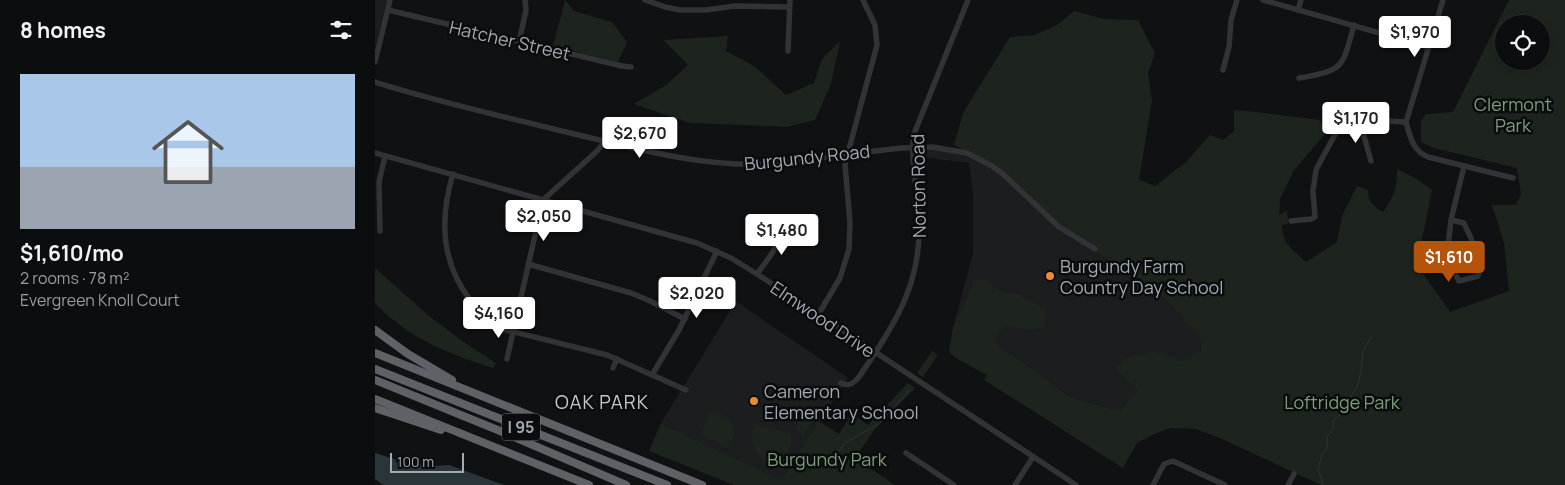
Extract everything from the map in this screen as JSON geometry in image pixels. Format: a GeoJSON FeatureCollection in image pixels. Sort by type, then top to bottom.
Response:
{"type":"FeatureCollection","features":[{"type":"Feature","properties":{"kind":"highway"},"geometry":{"type":"LineString","coordinates":[[375,330],[420,362],[487,398]]}},
{"type":"Feature","properties":{"kind":"highway","name":"I 95"},"geometry":{"type":"LineString","coordinates":[[375,353],[702,485]]}},
{"type":"Feature","properties":{"kind":"highway","name":"I 95"},"geometry":{"type":"LineString","coordinates":[[375,369],[667,485]]}},
{"type":"Feature","properties":{"kind":"highway","name":"I 95"},"geometry":{"type":"LineString","coordinates":[[375,380],[626,485]]}},
{"type":"Feature","properties":{"kind":"highway","name":"I 95"},"geometry":{"type":"LineString","coordinates":[[375,399],[589,485]]}},
{"type":"Feature","properties":{"kind":"highway"},"geometry":{"type":"LineString","coordinates":[[375,408],[516,455]]}},
{"type":"Feature","properties":{"kind":"street"},"geometry":{"type":"LineString","coordinates":[[375,62],[390,0]]}},
{"type":"Feature","properties":{"kind":"street"},"geometry":{"type":"LineString","coordinates":[[519,42],[526,10],[525,0]]}},
{"type":"Feature","properties":{"kind":"street"},"geometry":{"type":"LineString","coordinates":[[645,0],[680,10],[706,10],[735,6],[789,7]]}},
{"type":"Feature","properties":{"kind":"street"},"geometry":{"type":"LineString","coordinates":[[788,51],[790,0]]}},
{"type":"Feature","properties":{"kind":"street"},"geometry":{"type":"LineString","coordinates":[[818,315],[840,278],[849,249],[851,223],[845,164],[877,45],[875,25],[863,0]]}},
{"type":"Feature","properties":{"kind":"street","name":"Norton Road"},"geometry":{"type":"LineString","coordinates":[[841,383],[849,384],[855,382],[891,328],[902,308],[910,287],[919,244],[913,147],[915,129],[968,0]]}},
{"type":"Feature","properties":{"kind":"street"},"geometry":{"type":"LineString","coordinates":[[1223,70],[1229,47],[1231,20],[1237,0]]}},
{"type":"Feature","properties":{"kind":"street"},"geometry":{"type":"LineString","coordinates":[[1263,0],[1429,47]]}},
{"type":"Feature","properties":{"kind":"street"},"geometry":{"type":"LineString","coordinates":[[1298,10],[1301,0]]}},
{"type":"Feature","properties":{"kind":"street"},"geometry":{"type":"LineString","coordinates":[[1443,0],[1407,122],[1412,143],[1422,155],[1513,178]]}},
{"type":"Feature","properties":{"kind":"street","name":"Hatcher Street"},"geometry":{"type":"LineString","coordinates":[[388,10],[631,67]]}},
{"type":"Feature","properties":{"kind":"street"},"geometry":{"type":"LineString","coordinates":[[1299,78],[1326,73],[1337,66],[1346,54],[1354,25]]}},
{"type":"Feature","properties":{"kind":"street","name":"Burgundy Road"},"geometry":{"type":"LineString","coordinates":[[375,82],[438,100],[605,141],[692,159],[729,164],[765,164],[913,147],[946,149],[967,153],[985,161],[1003,174],[1059,227],[1095,249]]}},
{"type":"Feature","properties":{"kind":"street"},"geometry":{"type":"LineString","coordinates":[[1291,221],[1311,220],[1315,217],[1314,185],[1319,164],[1337,131],[1361,122],[1373,120],[1407,122]]}},
{"type":"Feature","properties":{"kind":"street"},"geometry":{"type":"LineString","coordinates":[[1361,122],[1371,161]]}},
{"type":"Feature","properties":{"kind":"street"},"geometry":{"type":"LineString","coordinates":[[507,359],[543,200],[605,141]]}},
{"type":"Feature","properties":{"kind":"street","name":"Elmwood Drive"},"geometry":{"type":"LineString","coordinates":[[375,152],[697,243],[717,251],[757,274],[1076,485]]}},
{"type":"Feature","properties":{"kind":"street"},"geometry":{"type":"LineString","coordinates":[[380,231],[379,182],[385,156]]}},
{"type":"Feature","properties":{"kind":"street"},"geometry":{"type":"LineString","coordinates":[[1451,220],[1464,223],[1476,251],[1480,272],[1478,276],[1459,281],[1447,254],[1451,220],[1464,166]]}},
{"type":"Feature","properties":{"kind":"street"},"geometry":{"type":"LineString","coordinates":[[453,174],[445,214],[446,248],[451,268],[461,288],[482,316],[495,325],[513,332],[596,351],[686,390]]}},
{"type":"Feature","properties":{"kind":"street"},"geometry":{"type":"LineString","coordinates":[[757,274],[777,244],[781,229]]}},
{"type":"Feature","properties":{"kind":"street"},"geometry":{"type":"LineString","coordinates":[[652,375],[685,319],[717,251]]}},
{"type":"Feature","properties":{"kind":"street"},"geometry":{"type":"LineString","coordinates":[[528,264],[631,293],[685,319]]}},
{"type":"Feature","properties":{"kind":"street"},"geometry":{"type":"LineString","coordinates":[[613,368],[617,359]]}},
{"type":"Feature","properties":{"kind":"street"},"geometry":{"type":"LineString","coordinates":[[906,453],[955,485]]}},
{"type":"Feature","properties":{"kind":"street"},"geometry":{"type":"LineString","coordinates":[[1015,485],[1033,457]]}},
{"type":"Feature","properties":{"kind":"street"},"geometry":{"type":"LineString","coordinates":[[1153,485],[1164,464],[1173,461],[1225,485]]}},
{"type":"Feature","properties":{"kind":"street"},"geometry":{"type":"LineString","coordinates":[[1287,485],[1294,474]]}},
{"type":"Feature","properties":{"kind":"shaded area"},"geometry":{"type":"Polygon","coordinates":[[[375,0],[387,0],[375,48],[375,0]]]}},
{"type":"Feature","properties":{"kind":"shaded area","name":"Burgundy Farm Country Day School"},"geometry":{"type":"Polygon","coordinates":[[[913,147],[963,152],[992,166],[1095,249],[1166,300],[1200,337],[1202,367],[1116,369],[1139,391],[1119,411],[1070,397],[996,343],[959,360],[949,352],[953,328],[973,253],[973,196],[969,163],[913,156],[913,147]]]}},
{"type":"Feature","properties":{"kind":"shaded area","name":"Cameron Elementary School"},"geometry":{"type":"Polygon","coordinates":[[[736,301],[848,378],[781,480],[661,423],[736,301]]]}},
{"type":"Feature","properties":{"kind":"shaded area"},"geometry":{"type":"Polygon","coordinates":[[[375,453],[407,463],[432,466],[449,465],[504,485],[383,485],[375,479],[375,453]]]}},
{"type":"Feature","properties":{"kind":"green space"},"geometry":{"type":"Polygon","coordinates":[[[565,0],[574,11],[612,22],[627,42],[618,62],[553,46],[565,0]]]}},
{"type":"Feature","properties":{"kind":"green space"},"geometry":{"type":"Polygon","coordinates":[[[1509,0],[1565,0],[1565,485],[1321,485],[1222,439],[1196,429],[1170,428],[1137,443],[1123,468],[984,380],[987,375],[959,360],[949,352],[953,328],[970,292],[973,281],[978,279],[987,281],[1002,292],[1018,294],[1045,308],[1045,327],[1029,330],[1007,326],[996,336],[996,343],[1070,397],[1119,411],[1138,391],[1116,369],[1126,358],[1154,351],[1181,361],[1201,352],[1200,337],[1166,300],[1054,221],[992,166],[954,145],[963,113],[1010,37],[1035,35],[1057,25],[1074,11],[1104,19],[1138,20],[1155,53],[1148,73],[1152,101],[1139,180],[1155,186],[1186,162],[1210,135],[1223,140],[1234,131],[1234,110],[1320,120],[1326,133],[1294,170],[1280,199],[1279,215],[1287,211],[1288,224],[1282,225],[1282,232],[1286,242],[1306,262],[1337,242],[1342,216],[1357,186],[1368,190],[1372,203],[1383,212],[1394,192],[1397,169],[1417,179],[1432,190],[1417,265],[1450,312],[1509,291],[1504,243],[1492,205],[1516,205],[1521,194],[1517,168],[1434,148],[1421,142],[1421,121],[1426,114],[1453,112],[1495,28],[1495,70],[1550,70],[1550,15],[1502,15],[1509,0]]]}},
{"type":"Feature","properties":{"kind":"green space"},"geometry":{"type":"Polygon","coordinates":[[[728,36],[726,51],[754,66],[786,95],[814,83],[822,59],[840,41],[831,84],[815,120],[787,127],[690,123],[634,104],[666,85],[688,65],[663,40],[728,36]]]}},
{"type":"Feature","properties":{"kind":"green space"},"geometry":{"type":"Polygon","coordinates":[[[375,268],[429,316],[496,363],[493,368],[445,351],[415,335],[387,315],[375,303],[375,268]]]}},
{"type":"Feature","properties":{"kind":"green space"},"geometry":{"type":"Polygon","coordinates":[[[932,351],[938,355],[923,377],[917,373],[932,351]]]}},
{"type":"Feature","properties":{"kind":"green space","name":"Burgundy Park"},"geometry":{"type":"Polygon","coordinates":[[[908,383],[915,388],[875,429],[855,458],[895,485],[734,485],[649,451],[661,423],[781,480],[819,421],[839,434],[852,414],[868,425],[908,383]]]}},
{"type":"Feature","properties":{"kind":"green space"},"geometry":{"type":"Polygon","coordinates":[[[711,411],[724,416],[733,423],[734,433],[728,447],[702,435],[701,432],[711,411]]]}},
{"type":"Feature","properties":{"kind":"green space"},"geometry":{"type":"Polygon","coordinates":[[[804,411],[815,418],[803,436],[795,429],[804,411]]]}},
{"type":"Feature","properties":{"kind":"green space"},"geometry":{"type":"Polygon","coordinates":[[[755,424],[791,434],[792,438],[783,468],[768,462],[757,453],[752,441],[755,424]]]}},
{"type":"Feature","properties":{"kind":"waterway"},"geometry":{"type":"LineString","coordinates":[[1323,485],[1318,469],[1322,454],[1327,448],[1327,437],[1334,427],[1333,421],[1340,415],[1339,408],[1353,394],[1357,387],[1363,352],[1371,337]]}},
{"type":"Feature","properties":{"kind":"waterway"},"geometry":{"type":"LineString","coordinates":[[826,463],[834,457],[846,442],[879,424],[910,390]]}},
{"type":"Feature","properties":{"kind":"place","name":"Burgundy Farm Country Day School"},"geometry":{"type":"Point","coordinates":[1050,276]}},
{"type":"Feature","properties":{"kind":"place","name":"Cameron Elementary School"},"geometry":{"type":"Point","coordinates":[754,401]}},
{"type":"Feature","properties":{"kind":"district","name":"OAK PARK"},"geometry":{"type":"Point","coordinates":[602,402]}},
{"type":"Feature","properties":{"kind":"park label","name":"Clermont Park"},"geometry":{"type":"Point","coordinates":[1513,114]}},
{"type":"Feature","properties":{"kind":"park label","name":"Loftridge Park"},"geometry":{"type":"Point","coordinates":[1342,402]}}]}
